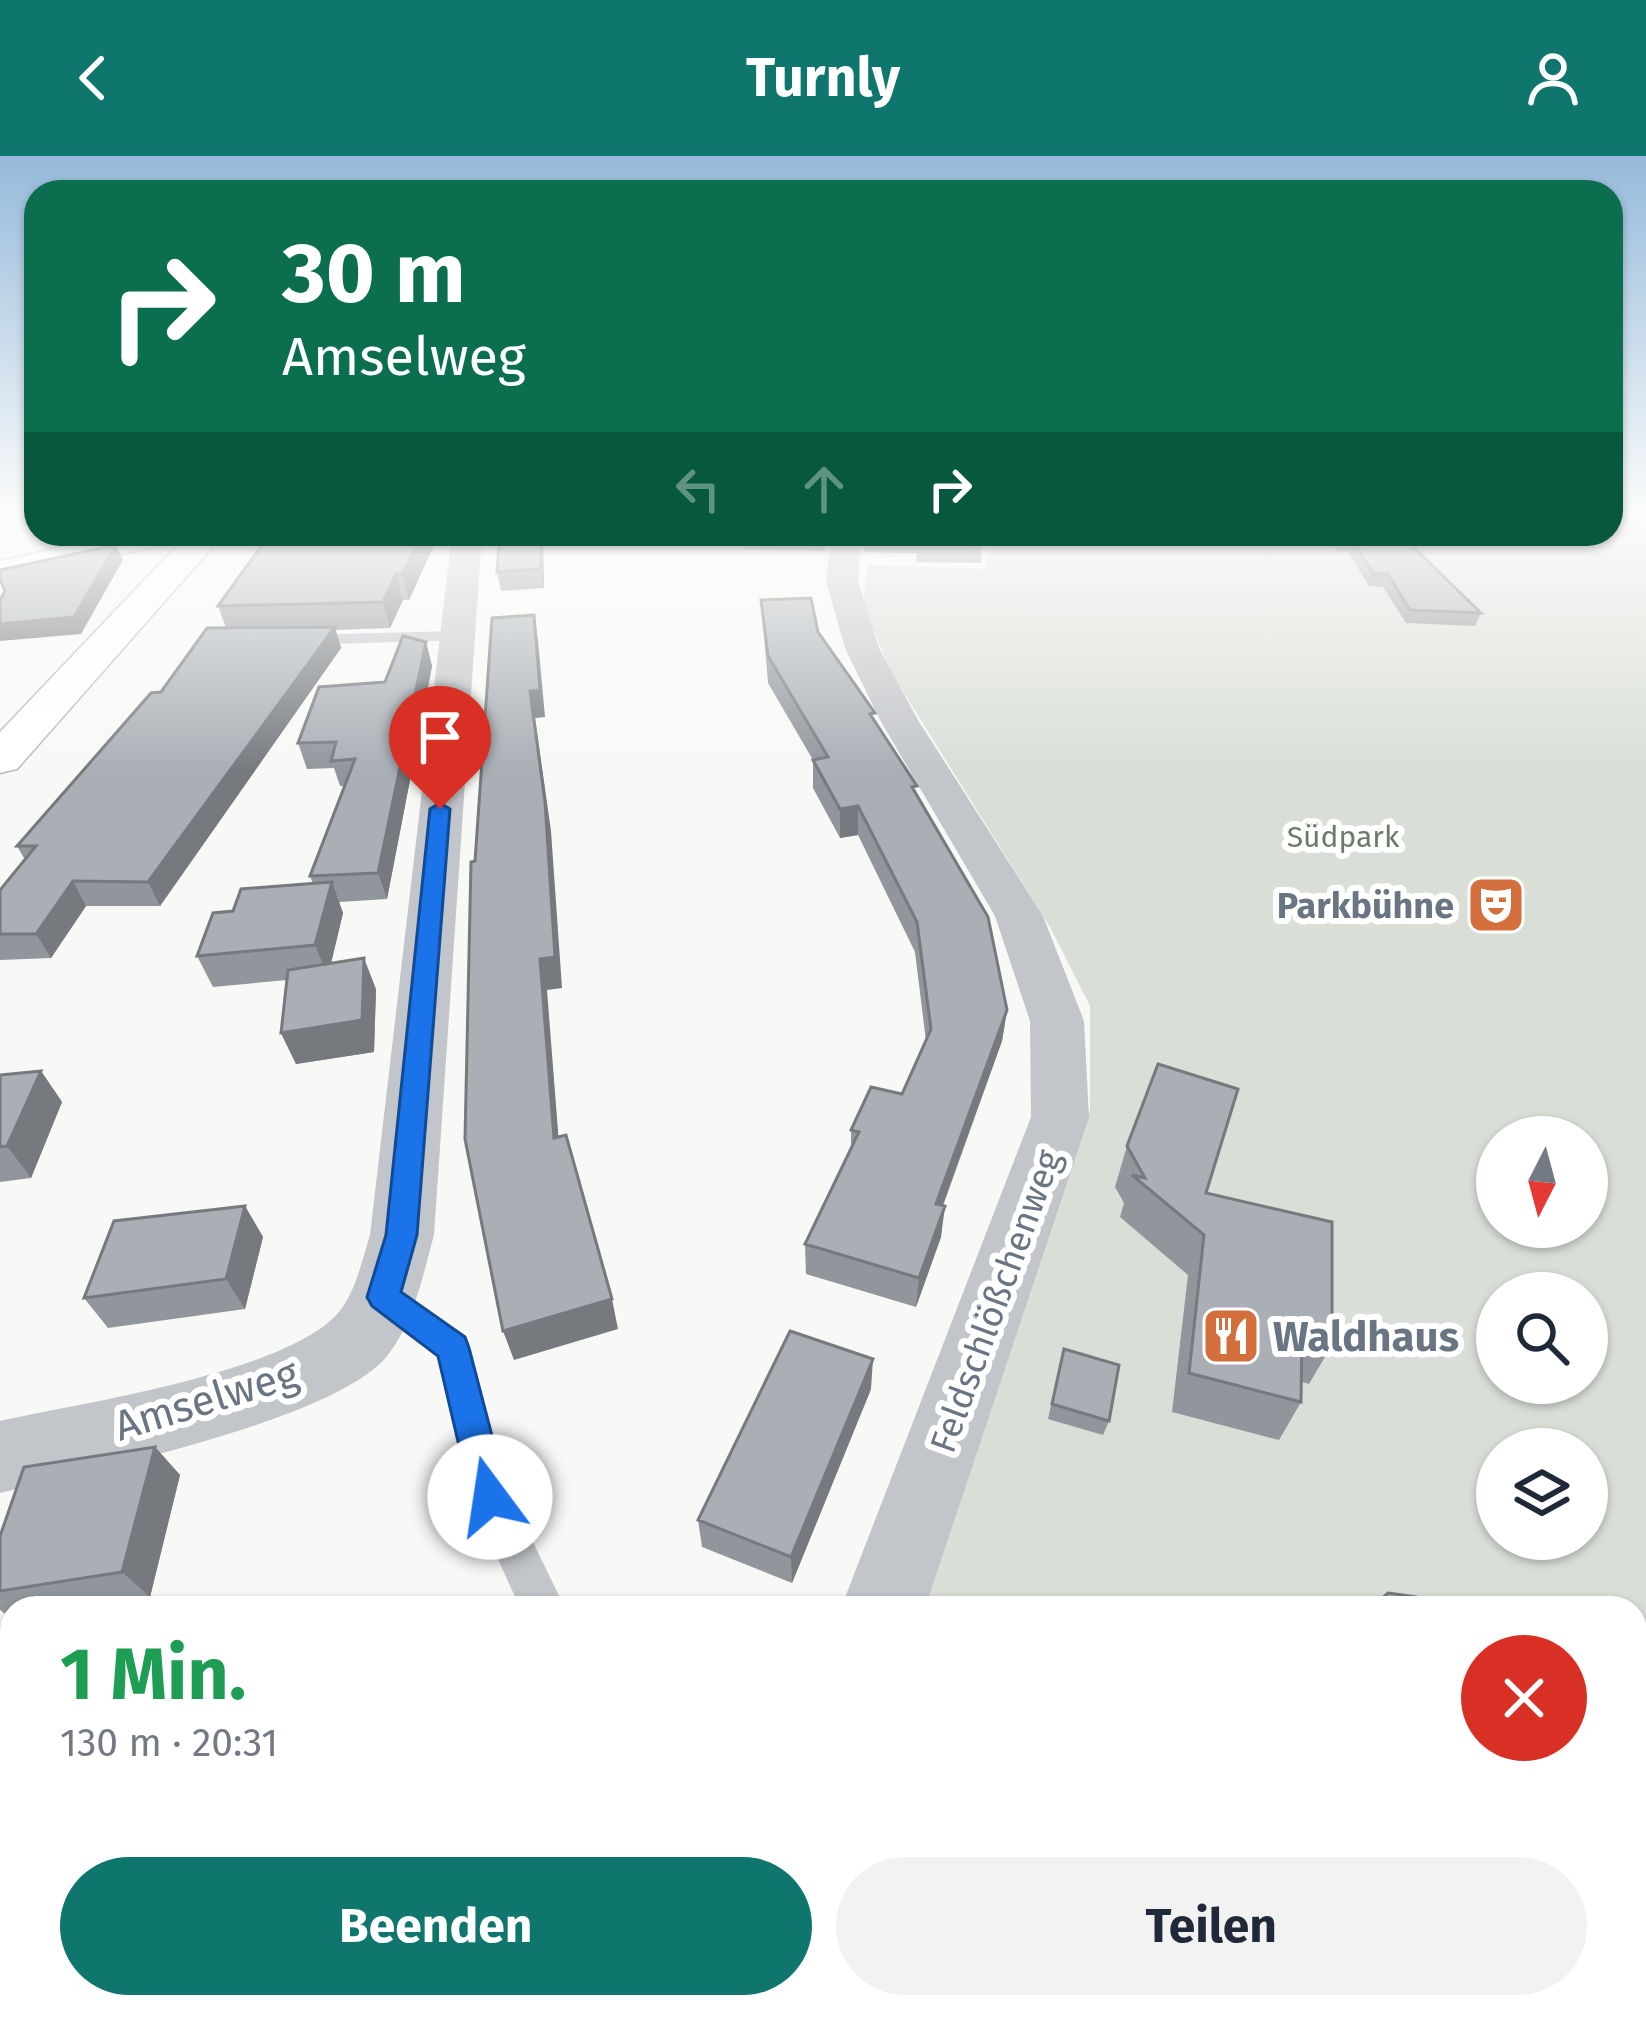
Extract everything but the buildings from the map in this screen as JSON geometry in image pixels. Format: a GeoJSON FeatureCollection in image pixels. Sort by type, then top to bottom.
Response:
{"type":"FeatureCollection","features":[{"type":"Feature","properties":{"kind":"street"},"geometry":{"type":"LineString","coordinates":[[0,759],[149,599]]}},
{"type":"Feature","properties":{"kind":"street","name":"Amselweg"},"geometry":{"type":"LineString","coordinates":[[0,1457],[246,1394],[310,1369],[355,1343],[383,1297],[402,1235],[460,599]]}},
{"type":"Feature","properties":{"kind":"street","name":"Feldschlößchenweg"},"geometry":{"type":"LineString","coordinates":[[847,599],[862,648],[899,720],[1019,916],[1057,1021],[1060,1117],[1048,1162],[887,1596]]}},
{"type":"Feature","properties":{"kind":"lane"},"geometry":{"type":"LineString","coordinates":[[267,640],[456,636]]}},
{"type":"Feature","properties":{"kind":"lane"},"geometry":{"type":"LineString","coordinates":[[383,1297],[453,1348],[490,1497],[537,1596]]}},
{"type":"Feature","properties":{"kind":"green space","name":"Südpark"},"geometry":{"type":"Polygon","coordinates":[[[864,599],[1646,599],[1646,1596],[920,1596],[1090,1110],[1090,1006],[1051,929],[891,672],[864,599]]]}},
{"type":"Feature","properties":{"kind":"place","name":"Parkbühne"},"geometry":{"type":"Point","coordinates":[1496,905]}},
{"type":"Feature","properties":{"kind":"place","name":"Waldhaus"},"geometry":{"type":"Point","coordinates":[1231,1336]}},
{"type":"Feature","properties":{"kind":"route"},"geometry":{"type":"LineString","coordinates":[[440,809],[402,1235],[383,1297],[453,1348],[490,1497]]}}]}
